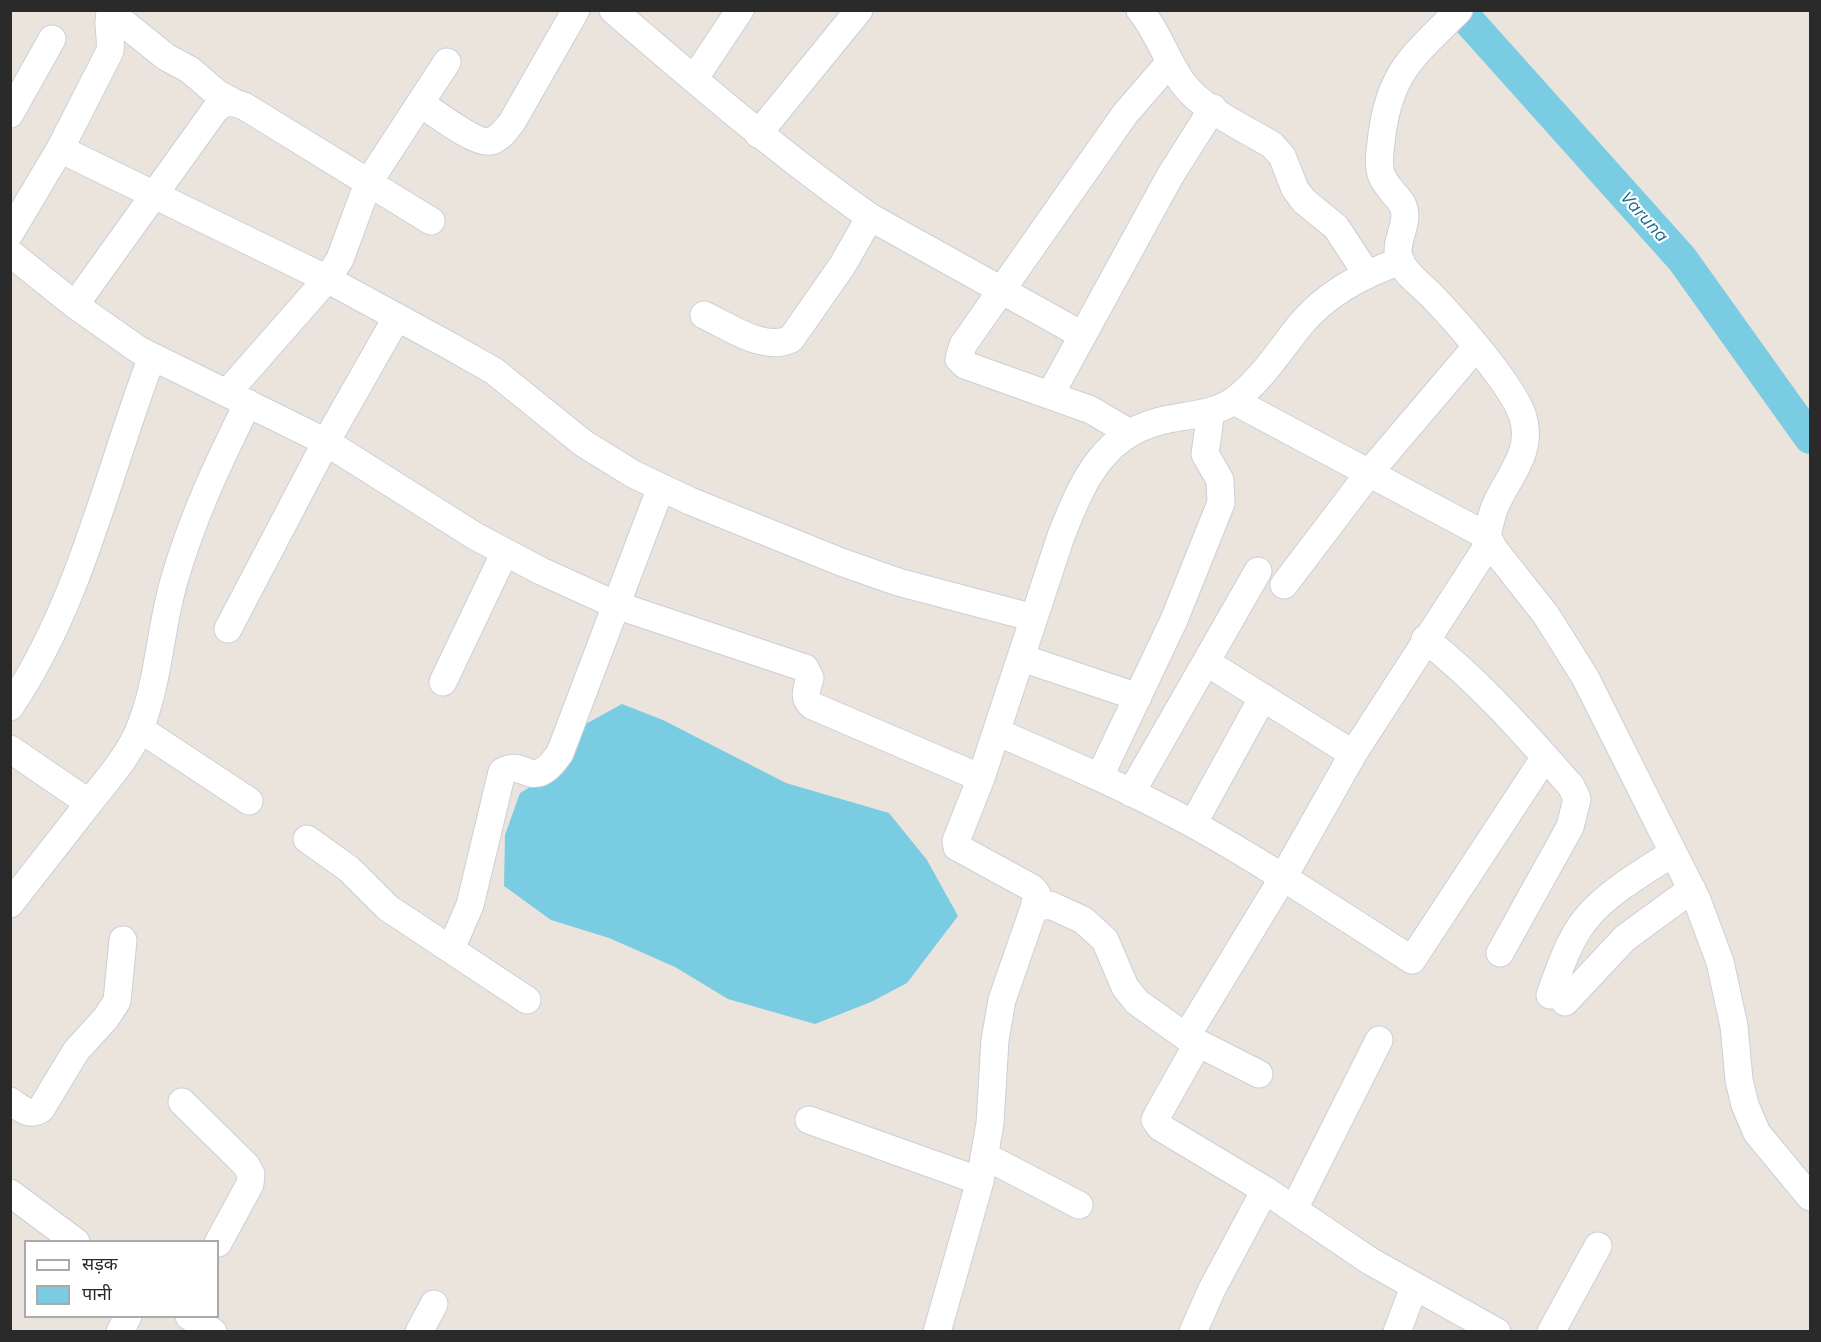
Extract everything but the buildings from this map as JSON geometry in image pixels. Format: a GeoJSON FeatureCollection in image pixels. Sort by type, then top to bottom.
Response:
{"type":"FeatureCollection","features":[{"type":"Feature","properties":{"kind":"street"},"geometry":{"type":"LineString","coordinates":[[420,103],[477,139],[489,142],[500,136],[512,122],[576,10]]}},
{"type":"Feature","properties":{"kind":"street"},"geometry":{"type":"LineString","coordinates":[[613,10],[759,134],[870,217],[1082,335]]}},
{"type":"Feature","properties":{"kind":"street"},"geometry":{"type":"LineString","coordinates":[[694,80],[740,10]]}},
{"type":"Feature","properties":{"kind":"street"},"geometry":{"type":"LineString","coordinates":[[759,134],[859,10]]}},
{"type":"Feature","properties":{"kind":"street"},"geometry":{"type":"LineString","coordinates":[[1140,10],[1162,43],[1170,62],[1197,98],[1272,145],[1281,156],[1295,189],[1304,201],[1336,227],[1366,273]]}},
{"type":"Feature","properties":{"kind":"street"},"geometry":{"type":"LineString","coordinates":[[1459,10],[1410,60],[1392,87],[1386,109],[1378,162],[1382,176],[1402,205],[1405,216],[1397,246],[1401,261],[1457,323],[1505,386],[1523,417],[1526,443],[1518,467],[1494,508],[1489,539],[1353,754],[1192,1040],[1155,1120],[1160,1128],[1265,1190],[1370,1261],[1414,1287],[1460,1323],[1497,1332]]}},
{"type":"Feature","properties":{"kind":"street"},"geometry":{"type":"LineString","coordinates":[[10,233],[18,202],[60,149],[110,51],[112,38],[108,22],[110,11],[166,57],[190,70],[218,94],[430,221]]}},
{"type":"Feature","properties":{"kind":"street"},"geometry":{"type":"LineString","coordinates":[[10,114],[52,39]]}},
{"type":"Feature","properties":{"kind":"street"},"geometry":{"type":"LineString","coordinates":[[10,904],[119,765],[140,729],[149,699],[173,583],[237,398],[340,259],[368,183],[447,62]]}},
{"type":"Feature","properties":{"kind":"street"},"geometry":{"type":"LineString","coordinates":[[1128,432],[1091,410],[964,364],[959,359],[963,345],[1125,114],[1170,62]]}},
{"type":"Feature","properties":{"kind":"street"},"geometry":{"type":"LineString","coordinates":[[75,305],[215,110],[223,103],[233,102]]}},
{"type":"Feature","properties":{"kind":"street"},"geometry":{"type":"LineString","coordinates":[[1050,395],[1179,160],[1213,108]]}},
{"type":"Feature","properties":{"kind":"street"},"geometry":{"type":"LineString","coordinates":[[60,149],[327,279],[494,372],[583,443],[633,474],[841,562],[898,582],[1034,618]]}},
{"type":"Feature","properties":{"kind":"street"},"geometry":{"type":"LineString","coordinates":[[704,315],[765,342],[780,344],[791,339],[843,266],[870,217]]}},
{"type":"Feature","properties":{"kind":"street"},"geometry":{"type":"LineString","coordinates":[[10,253],[75,305],[152,357],[326,442],[505,552],[616,605],[805,668],[810,678],[807,702],[813,706],[981,778]]}},
{"type":"Feature","properties":{"kind":"street"},"geometry":{"type":"LineString","coordinates":[[1100,776],[1202,555],[1221,503],[1220,480],[1205,454],[1223,406],[1279,356],[1302,324],[1323,304],[1366,273],[1401,261]]}},
{"type":"Feature","properties":{"kind":"street"},"geometry":{"type":"LineString","coordinates":[[228,629],[326,442],[397,317]]}},
{"type":"Feature","properties":{"kind":"street"},"geometry":{"type":"LineString","coordinates":[[1284,585],[1369,473],[1476,347]]}},
{"type":"Feature","properties":{"kind":"street"},"geometry":{"type":"LineString","coordinates":[[10,707],[37,663],[76,576],[152,357]]}},
{"type":"Feature","properties":{"kind":"street"},"geometry":{"type":"LineString","coordinates":[[937,1332],[983,1168],[990,1123],[995,1040],[1002,1000],[1037,894],[1032,888],[957,847],[956,841],[981,778],[1075,500],[1106,451],[1128,432],[1155,422],[1223,406],[1369,473],[1489,539],[1546,615],[1585,677],[1692,889],[1720,962],[1734,1026],[1739,1080],[1745,1105],[1756,1133],[1810,1197]]}},
{"type":"Feature","properties":{"kind":"street"},"geometry":{"type":"LineString","coordinates":[[451,949],[470,905],[502,772],[516,769],[535,775],[545,771],[560,753],[661,487]]}},
{"type":"Feature","properties":{"kind":"street"},"geometry":{"type":"LineString","coordinates":[[443,682],[505,552]]}},
{"type":"Feature","properties":{"kind":"street"},"geometry":{"type":"LineString","coordinates":[[1131,793],[1258,571]]}},
{"type":"Feature","properties":{"kind":"street"},"geometry":{"type":"LineString","coordinates":[[1425,639],[1453,661],[1545,757],[1571,786],[1577,799],[1575,814],[1500,952]]}},
{"type":"Feature","properties":{"kind":"street"},"geometry":{"type":"LineString","coordinates":[[1022,658],[1138,697]]}},
{"type":"Feature","properties":{"kind":"street"},"geometry":{"type":"LineString","coordinates":[[1206,662],[1353,754]]}},
{"type":"Feature","properties":{"kind":"street"},"geometry":{"type":"LineString","coordinates":[[1193,824],[1263,697]]}},
{"type":"Feature","properties":{"kind":"street"},"geometry":{"type":"LineString","coordinates":[[140,729],[249,801]]}},
{"type":"Feature","properties":{"kind":"street"},"geometry":{"type":"LineString","coordinates":[[997,732],[1100,776],[1193,824],[1284,876],[1412,960],[1545,757]]}},
{"type":"Feature","properties":{"kind":"street"},"geometry":{"type":"LineString","coordinates":[[10,749],[89,803]]}},
{"type":"Feature","properties":{"kind":"street"},"geometry":{"type":"LineString","coordinates":[[307,839],[349,869],[388,908],[527,1000]]}},
{"type":"Feature","properties":{"kind":"street"},"geometry":{"type":"LineString","coordinates":[[1673,853],[1628,882],[1585,920],[1563,960],[1557,999],[1625,938],[1692,889]]}},
{"type":"Feature","properties":{"kind":"street"},"geometry":{"type":"LineString","coordinates":[[1034,908],[1050,905],[1083,920],[1095,929],[1114,958],[1125,987],[1137,1002],[1192,1040],[1259,1074]]}},
{"type":"Feature","properties":{"kind":"street"},"geometry":{"type":"LineString","coordinates":[[10,1101],[29,1113],[35,1113],[41,1109],[76,1051],[106,1018],[117,1000],[123,940]]}},
{"type":"Feature","properties":{"kind":"street"},"geometry":{"type":"LineString","coordinates":[[1294,1209],[1379,1040]]}},
{"type":"Feature","properties":{"kind":"street"},"geometry":{"type":"LineString","coordinates":[[182,1102],[246,1165],[251,1174],[250,1184],[219,1241]]}},
{"type":"Feature","properties":{"kind":"street"},"geometry":{"type":"LineString","coordinates":[[809,1120],[983,1168],[1079,1206]]}},
{"type":"Feature","properties":{"kind":"street"},"geometry":{"type":"LineString","coordinates":[[1193,1332],[1212,1289],[1265,1190]]}},
{"type":"Feature","properties":{"kind":"street"},"geometry":{"type":"LineString","coordinates":[[10,1193],[73,1240]]}},
{"type":"Feature","properties":{"kind":"street"},"geometry":{"type":"LineString","coordinates":[[1551,1332],[1598,1246]]}},
{"type":"Feature","properties":{"kind":"street"},"geometry":{"type":"LineString","coordinates":[[1397,1332],[1414,1287]]}},
{"type":"Feature","properties":{"kind":"street"},"geometry":{"type":"LineString","coordinates":[[419,1332],[434,1304]]}},
{"type":"Feature","properties":{"kind":"street"},"geometry":{"type":"LineString","coordinates":[[120,1332],[127,1318]]}},
{"type":"Feature","properties":{"kind":"street"},"geometry":{"type":"LineString","coordinates":[[191,1318],[213,1332]]}},
{"type":"Feature","properties":{"kind":"water"},"geometry":{"type":"Polygon","coordinates":[[[622,704],[663,720],[786,783],[889,813],[927,860],[958,916],[907,983],[871,1002],[815,1024],[728,999],[675,967],[609,938],[551,920],[504,886],[505,835],[520,793],[552,774],[573,731],[622,704]]]}},
{"type":"Feature","properties":{"kind":"waterway","name":"Varuna"},"geometry":{"type":"LineString","coordinates":[[1459,10],[1682,259],[1810,438]]}}]}
